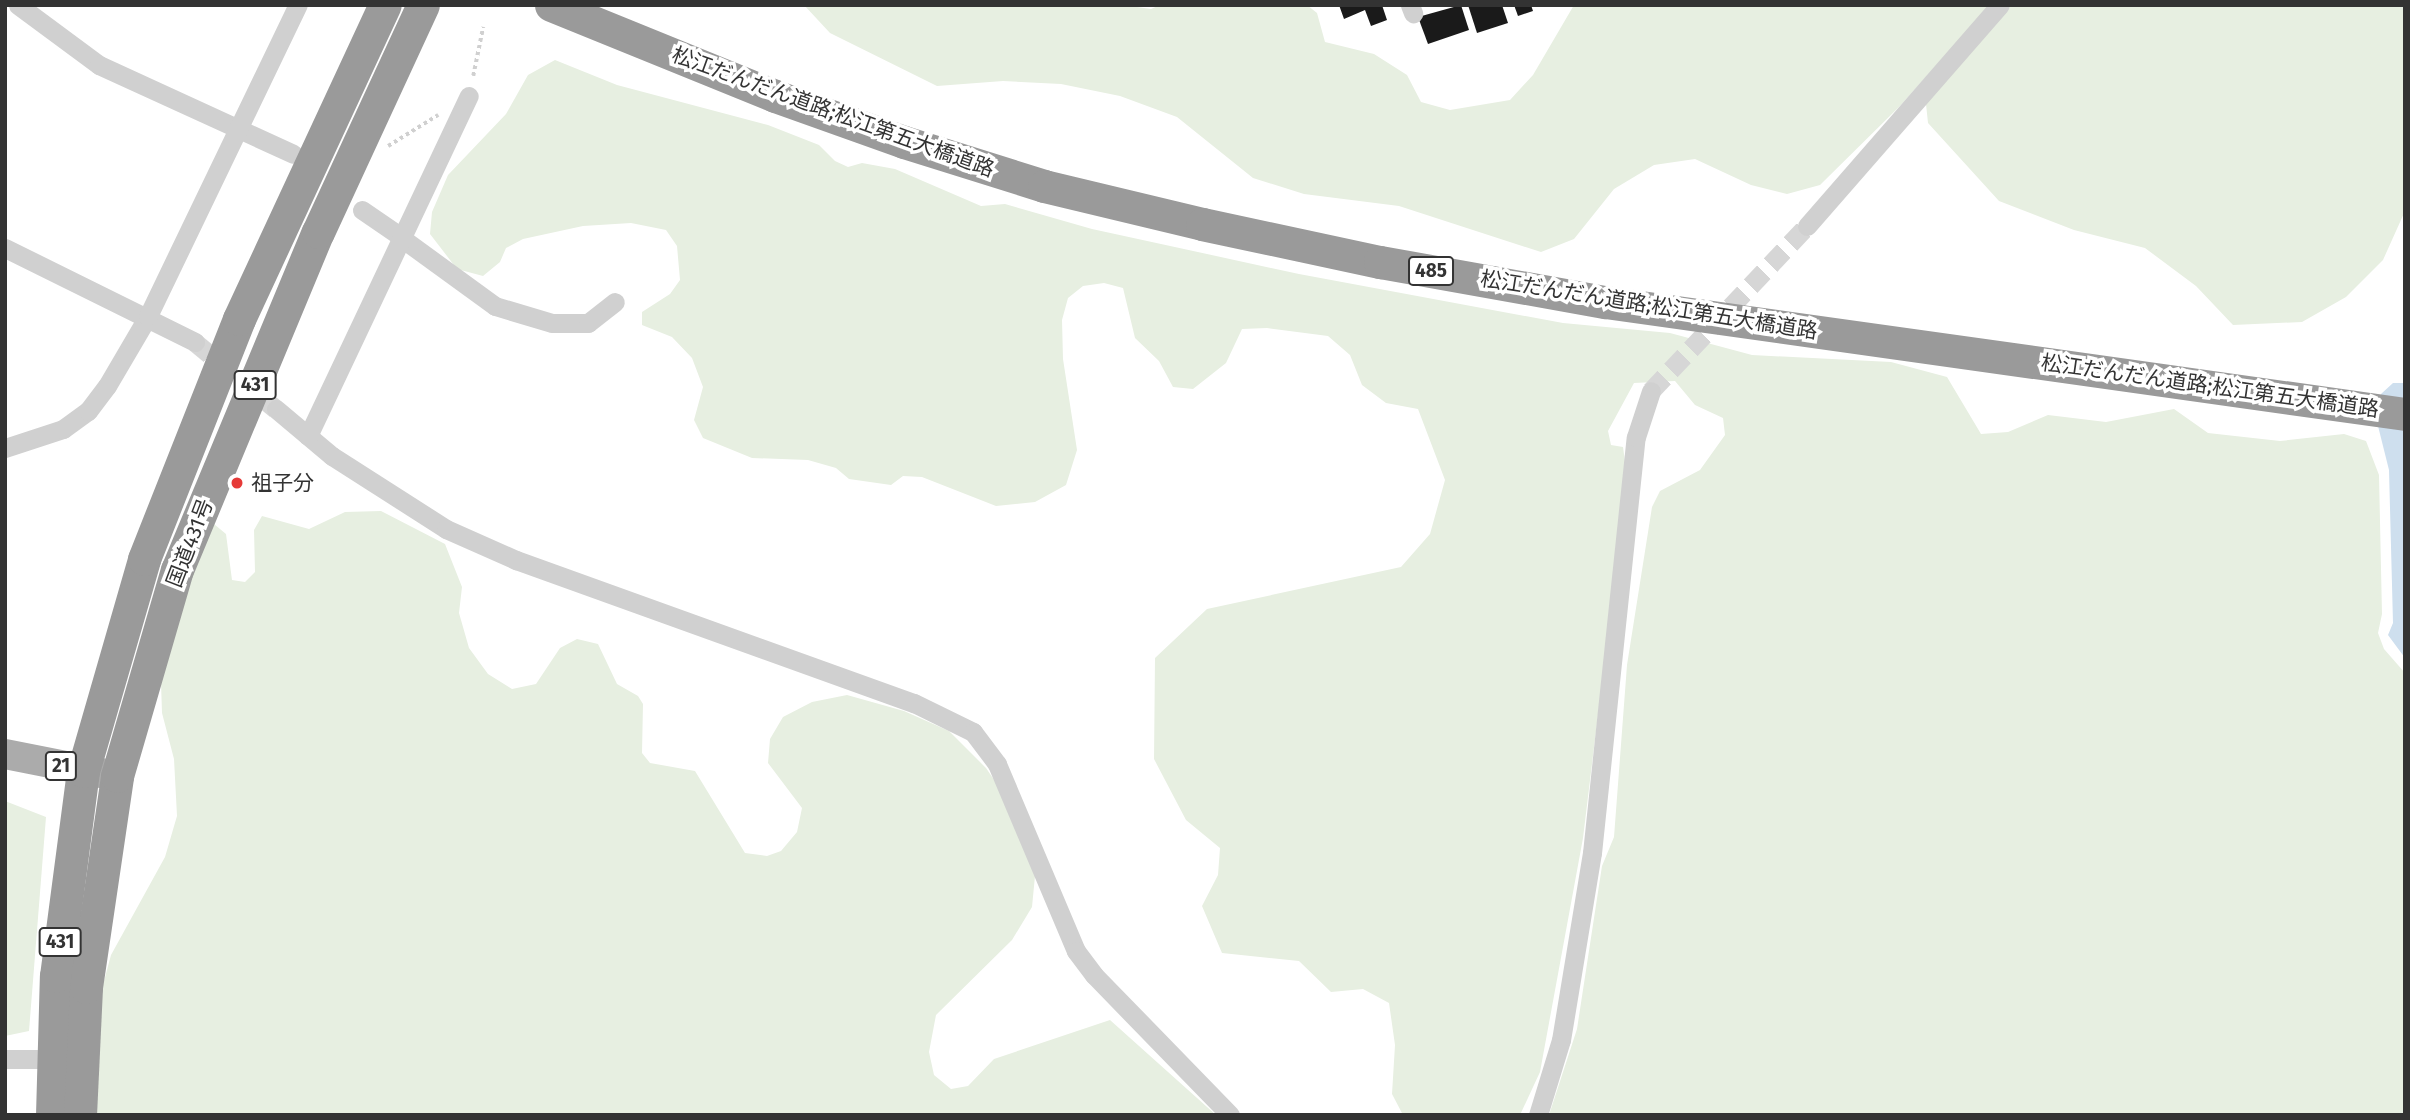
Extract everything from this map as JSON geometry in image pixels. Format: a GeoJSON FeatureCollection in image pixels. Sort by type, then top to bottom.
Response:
{"type":"FeatureCollection","features":[{"type":"Feature","properties":{"kind":"highway","name":"国道431号"},"geometry":{"type":"LineString","coordinates":[[52,1115],[51,1059],[63,906],[83,771],[144,559],[197,418],[385,5]]}},
{"type":"Feature","properties":{"kind":"highway","name":"国道431号"},"geometry":{"type":"LineString","coordinates":[[80,1115],[86,987],[117,776],[177,570],[318,232],[424,5]]}},
{"type":"Feature","properties":{"kind":"highway","name":"松江だんだん道路;松江第五大橋道路"},"geometry":{"type":"LineString","coordinates":[[551,5],[763,91],[904,142],[1044,186],[1202,224],[1380,262],[1605,302],[2344,403],[2405,414]]}},
{"type":"Feature","properties":{"kind":"main road","name":"21"},"geometry":{"type":"LineString","coordinates":[[5,754],[117,776]]}},
{"type":"Feature","properties":{"kind":"street"},"geometry":{"type":"LineString","coordinates":[[18,5],[99,65],[238,125],[293,154]]}},
{"type":"Feature","properties":{"kind":"street"},"geometry":{"type":"LineString","coordinates":[[5,448],[63,429],[88,411],[148,316],[298,5]]}},
{"type":"Feature","properties":{"kind":"street"},"geometry":{"type":"LineString","coordinates":[[1807,226],[2000,5]]}},
{"type":"Feature","properties":{"kind":"street"},"geometry":{"type":"LineString","coordinates":[[308,436],[468,96]]}},
{"type":"Feature","properties":{"kind":"street"},"geometry":{"type":"LineString","coordinates":[[362,210],[495,306],[552,323],[588,323],[615,302]]}},
{"type":"Feature","properties":{"kind":"street"},"geometry":{"type":"LineString","coordinates":[[5,248],[148,316],[195,342]]}},
{"type":"Feature","properties":{"kind":"street"},"geometry":{"type":"LineString","coordinates":[[1538,1115],[1561,1040],[1592,853],[1636,437],[1651,391]]}},
{"type":"Feature","properties":{"kind":"street"},"geometry":{"type":"LineString","coordinates":[[276,409],[308,436],[446,529],[516,560],[914,704],[973,732],[997,764],[1076,951],[1230,1115]]}},
{"type":"Feature","properties":{"kind":"street"},"geometry":{"type":"LineString","coordinates":[[5,1059],[51,1059]]}},
{"type":"Feature","properties":{"kind":"shaded area"},"geometry":{"type":"Polygon","coordinates":[[[804,5],[1123,5],[1151,9],[1160,5],[1307,5],[1317,13],[1325,42],[1374,54],[1407,75],[1421,102],[1450,110],[1510,100],[1533,75],[1574,5],[1990,5],[1899,107],[1820,185],[1787,194],[1751,185],[1695,159],[1654,165],[1614,189],[1574,239],[1541,252],[1399,206],[1304,194],[1253,178],[1177,117],[1120,96],[1061,84],[1003,81],[937,86],[830,33],[804,5]]]}},
{"type":"Feature","properties":{"kind":"shaded area"},"geometry":{"type":"Polygon","coordinates":[[[2011,5],[2405,5],[2405,211],[2383,260],[2346,297],[2302,322],[2233,325],[2196,286],[2145,248],[2074,230],[1999,201],[1928,123],[1926,104],[2011,5]]]}},
{"type":"Feature","properties":{"kind":"shaded area"},"geometry":{"type":"Polygon","coordinates":[[[555,60],[617,85],[768,125],[819,145],[835,161],[848,167],[862,163],[895,169],[981,206],[1005,204],[1092,229],[1299,274],[1563,323],[1670,333],[1752,355],[1891,362],[1947,377],[1981,434],[2008,432],[2048,415],[2106,422],[2174,409],[2208,433],[2280,441],[2344,434],[2366,441],[2379,475],[2382,614],[2378,633],[2384,649],[2405,673],[2405,1115],[1549,1115],[1577,1029],[1602,866],[1614,837],[1627,665],[1652,507],[1660,491],[1700,470],[1725,435],[1723,418],[1695,405],[1675,381],[1634,383],[1608,431],[1611,445],[1623,447],[1627,476],[1583,838],[1540,1072],[1520,1115],[1403,1115],[1392,1094],[1395,1045],[1389,1003],[1363,989],[1331,992],[1299,961],[1222,953],[1202,906],[1218,875],[1220,848],[1186,820],[1154,759],[1155,658],[1207,609],[1401,567],[1430,534],[1445,480],[1418,409],[1386,403],[1362,385],[1350,355],[1328,336],[1267,328],[1242,329],[1226,363],[1193,389],[1173,387],[1159,361],[1135,338],[1123,288],[1104,283],[1083,286],[1068,298],[1062,320],[1063,359],[1077,450],[1066,485],[1035,502],[996,506],[922,477],[903,476],[891,485],[849,479],[836,468],[808,460],[752,458],[703,438],[694,420],[703,387],[692,358],[672,337],[642,325],[642,312],[670,294],[680,280],[677,246],[666,230],[631,223],[583,226],[523,239],[506,248],[500,262],[483,276],[457,269],[430,234],[432,212],[448,175],[506,114],[528,75],[555,60]]]}},
{"type":"Feature","properties":{"kind":"shaded area"},"geometry":{"type":"Polygon","coordinates":[[[381,511],[445,544],[462,587],[459,613],[469,648],[488,674],[512,689],[536,684],[560,648],[577,639],[598,644],[617,684],[638,696],[643,704],[642,753],[650,763],[695,771],[745,853],[767,856],[781,851],[797,832],[802,808],[768,763],[770,739],[783,717],[812,702],[847,695],[904,711],[949,731],[986,768],[1009,802],[1035,876],[1032,907],[1012,940],[936,1015],[929,1052],[934,1075],[951,1089],[968,1086],[994,1059],[1110,1020],[1216,1115],[84,1115],[97,1007],[111,955],[165,857],[177,816],[174,759],[162,713],[160,653],[214,524],[226,534],[232,580],[245,582],[255,572],[254,530],[262,516],[309,529],[345,512],[381,511]]]}},
{"type":"Feature","properties":{"kind":"shaded area"},"geometry":{"type":"Polygon","coordinates":[[[5,801],[46,817],[29,1031],[5,1036],[5,801]]]}},
{"type":"Feature","properties":{"kind":"water"},"geometry":{"type":"Polygon","coordinates":[[[2393,383],[2405,383],[2405,658],[2388,635],[2393,623],[2389,470],[2375,414],[2381,394],[2393,383]]]}},
{"type":"Feature","properties":{"kind":"building"},"geometry":{"type":"Polygon","coordinates":[[[1339,5],[1382,5],[1387,20],[1371,26],[1365,10],[1344,19],[1339,5]]]}},
{"type":"Feature","properties":{"kind":"building"},"geometry":{"type":"Polygon","coordinates":[[[1461,5],[1469,30],[1428,44],[1418,17],[1461,5]]]}},
{"type":"Feature","properties":{"kind":"building"},"geometry":{"type":"Polygon","coordinates":[[[1468,5],[1502,5],[1508,23],[1477,33],[1468,5]]]}},
{"type":"Feature","properties":{"kind":"building"},"geometry":{"type":"Polygon","coordinates":[[[1514,5],[1531,5],[1533,11],[1518,16],[1514,5]]]}},
{"type":"Feature","properties":{"kind":"tunnel"},"geometry":{"type":"LineString","coordinates":[[1651,391],[1807,226]]}},
{"type":"Feature","properties":{"kind":"tunnel"},"geometry":{"type":"LineString","coordinates":[[195,342],[276,409]]}},
{"type":"Feature","properties":{"kind":"place","name":"祖子分"},"geometry":{"type":"Point","coordinates":[237,483]}}]}
